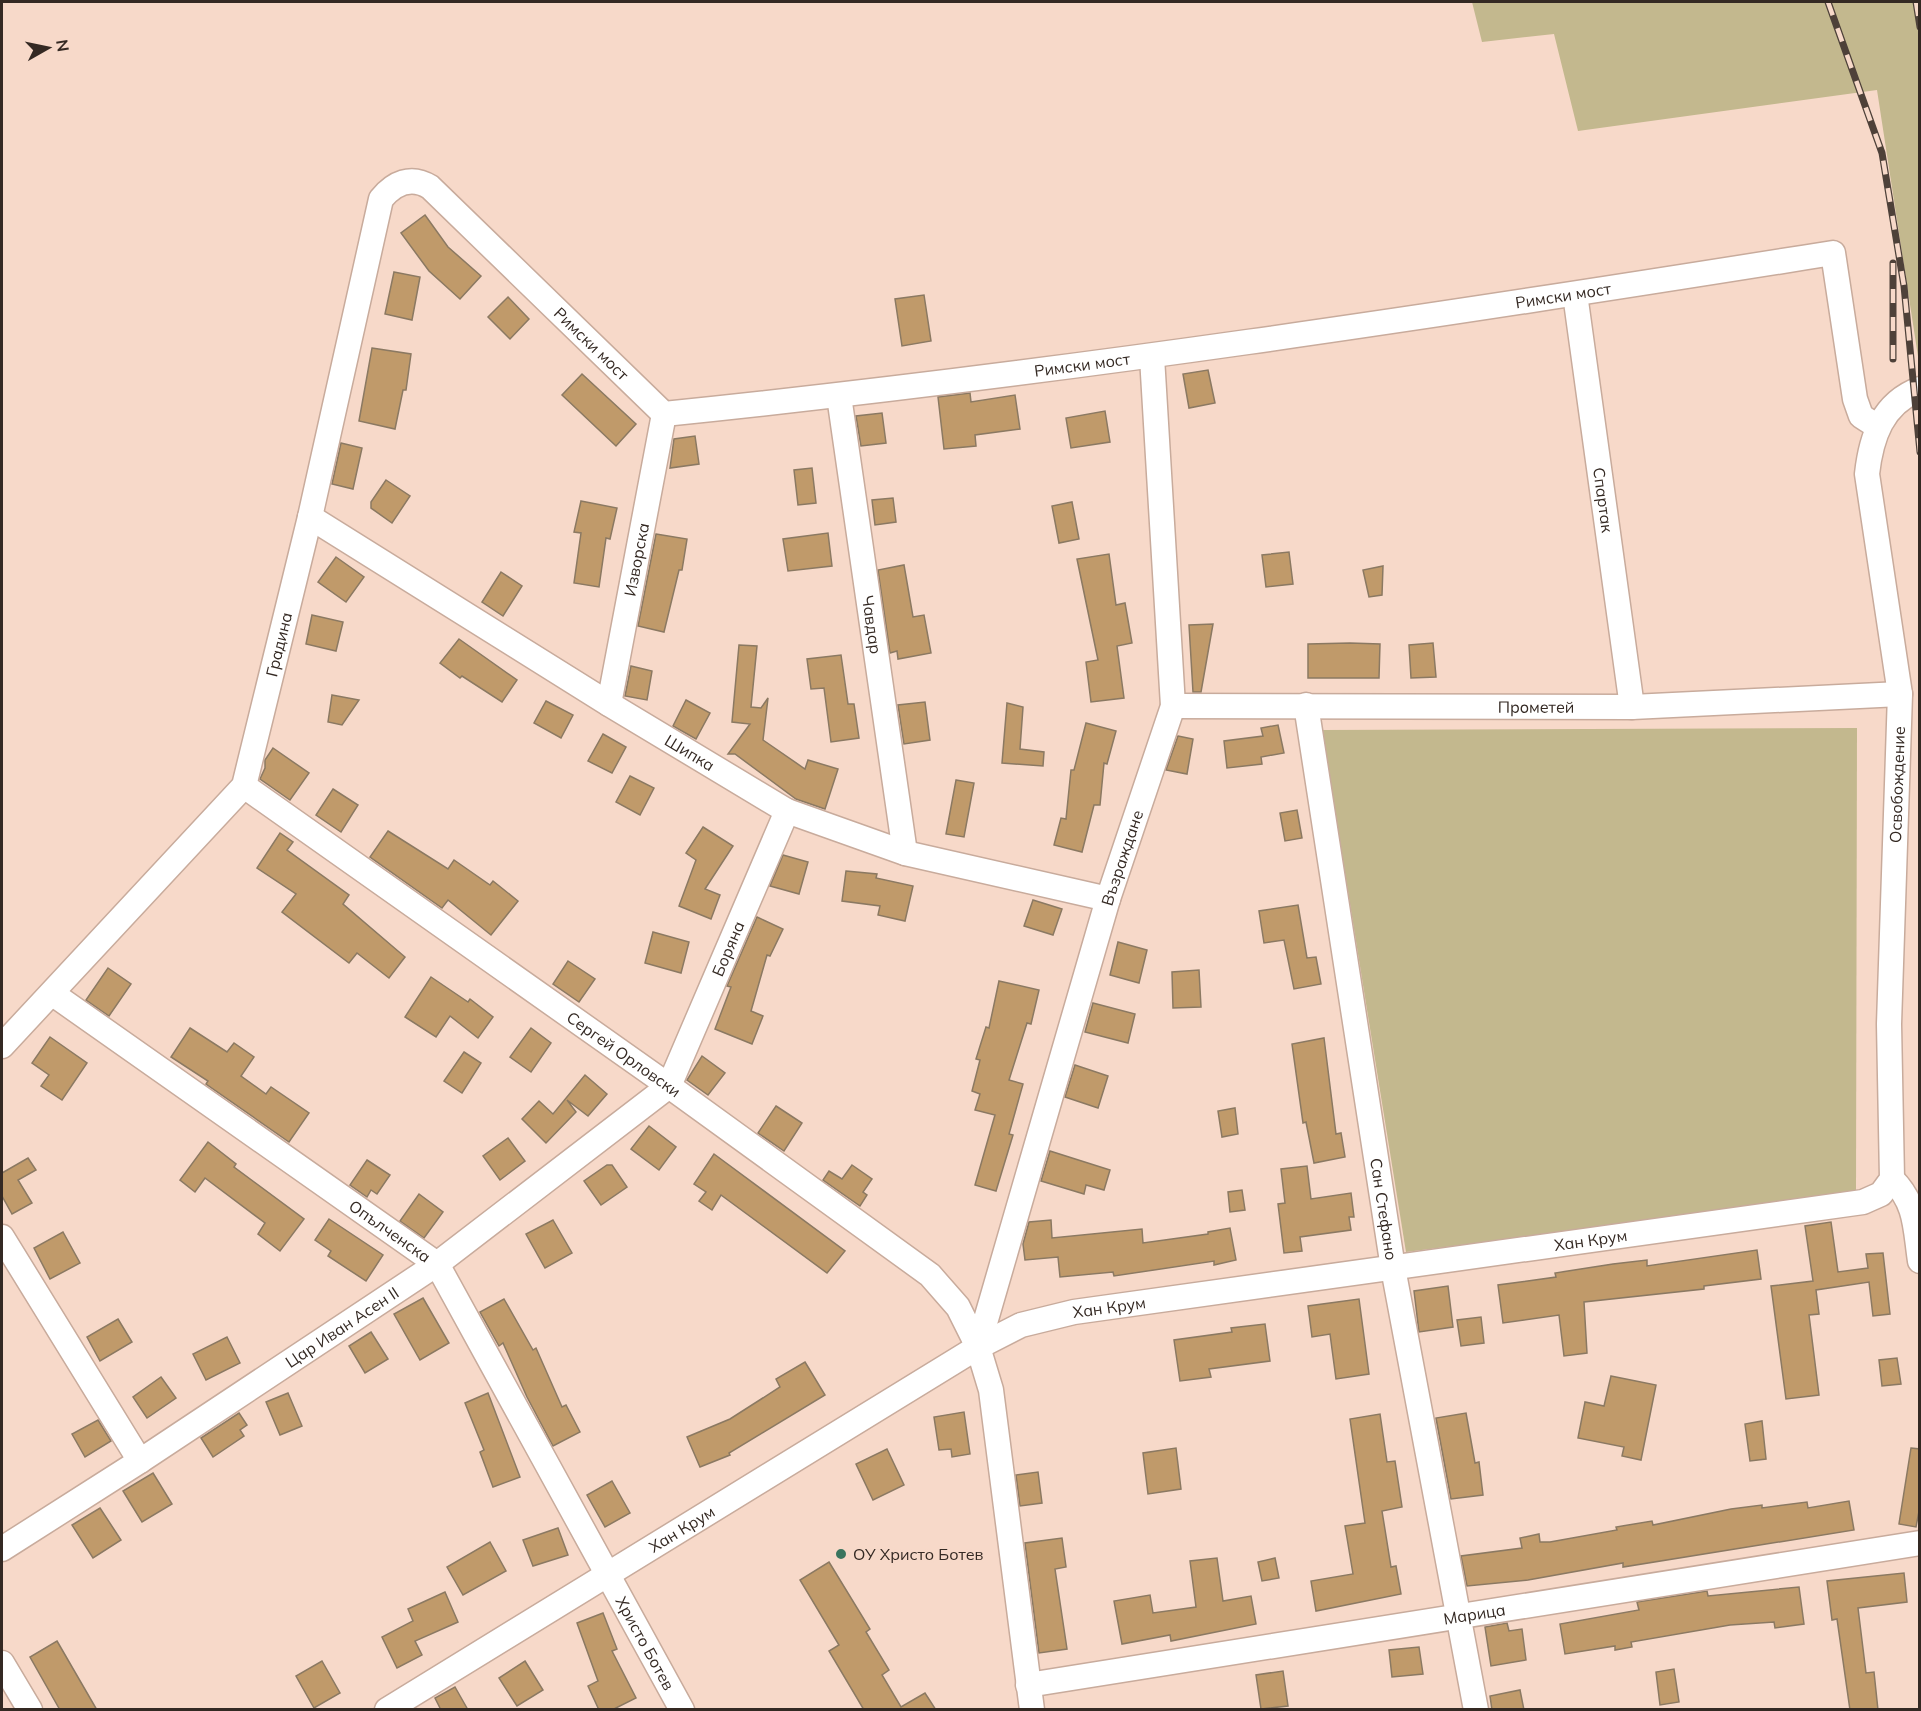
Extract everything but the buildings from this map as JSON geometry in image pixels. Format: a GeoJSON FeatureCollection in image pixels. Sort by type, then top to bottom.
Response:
{"type":"FeatureCollection","features":[{"type":"Feature","properties":{"kind":"street","name":"Римски мост"},"geometry":{"type":"LineString","coordinates":[[419,180],[430,187],[664,414],[839,396],[1152,357],[1833,253],[1855,399],[1861,416],[1884,418]]}},
{"type":"Feature","properties":{"kind":"street","name":"Градина"},"geometry":{"type":"LineString","coordinates":[[2,1046],[53,994],[244,786],[310,517],[381,199],[391,187],[405,181],[419,180]]}},
{"type":"Feature","properties":{"kind":"street","name":"Спартак"},"geometry":{"type":"LineString","coordinates":[[1575,294],[1632,707]]}},
{"type":"Feature","properties":{"kind":"street","name":"Възраждане"},"geometry":{"type":"LineString","coordinates":[[978,1347],[1108,899],[1173,706],[1152,357]]}},
{"type":"Feature","properties":{"kind":"street"},"geometry":{"type":"LineString","coordinates":[[1884,418],[1908,393],[1920,389]]}},
{"type":"Feature","properties":{"kind":"street","name":"Чавдар"},"geometry":{"type":"LineString","coordinates":[[839,396],[905,853]]}},
{"type":"Feature","properties":{"kind":"street","name":"Изворска"},"geometry":{"type":"LineString","coordinates":[[609,705],[664,414]]}},
{"type":"Feature","properties":{"kind":"street","name":"Освобождение"},"geometry":{"type":"LineString","coordinates":[[1884,418],[1870,443],[1867,474],[1900,694],[1889,1024],[1892,1179]]}},
{"type":"Feature","properties":{"kind":"street","name":"Шипка"},"geometry":{"type":"LineString","coordinates":[[310,517],[609,705],[787,812],[905,853],[1108,899]]}},
{"type":"Feature","properties":{"kind":"street","name":"Прометей"},"geometry":{"type":"LineString","coordinates":[[1173,706],[1632,707],[1900,694]]}},
{"type":"Feature","properties":{"kind":"street","name":"Сан Стефано"},"geometry":{"type":"LineString","coordinates":[[1306,705],[1392,1268],[1461,1617],[1476,1710]]}},
{"type":"Feature","properties":{"kind":"street","name":"Сергей Орловски"},"geometry":{"type":"LineString","coordinates":[[244,786],[669,1086],[930,1275],[958,1307],[978,1347],[991,1390],[1032,1710]]}},
{"type":"Feature","properties":{"kind":"street","name":"Боряна"},"geometry":{"type":"LineString","coordinates":[[669,1086],[787,812]]}},
{"type":"Feature","properties":{"kind":"street","name":"Опълченска"},"geometry":{"type":"LineString","coordinates":[[53,994],[437,1264],[608,1576]]}},
{"type":"Feature","properties":{"kind":"street","name":"Цар Иван Асен II"},"geometry":{"type":"LineString","coordinates":[[2,1549],[140,1461],[437,1264],[669,1086]]}},
{"type":"Feature","properties":{"kind":"street"},"geometry":{"type":"LineString","coordinates":[[1892,1179],[1906,1193],[1912,1206],[1920,1261]]}},
{"type":"Feature","properties":{"kind":"street","name":"Хан Крум"},"geometry":{"type":"LineString","coordinates":[[387,1710],[978,1347],[1020,1325],[1074,1312],[1863,1202],[1881,1194],[1892,1179]]}},
{"type":"Feature","properties":{"kind":"street"},"geometry":{"type":"LineString","coordinates":[[2,1237],[140,1461]]}},
{"type":"Feature","properties":{"kind":"street","name":"Марица"},"geometry":{"type":"LineString","coordinates":[[1028,1685],[1920,1543]]}},
{"type":"Feature","properties":{"kind":"street","name":"Христо Ботев"},"geometry":{"type":"LineString","coordinates":[[608,1576],[682,1710]]}},
{"type":"Feature","properties":{"kind":"street"},"geometry":{"type":"LineString","coordinates":[[2,1663],[30,1710]]}},
{"type":"Feature","properties":{"kind":"shaded area"},"geometry":{"type":"Polygon","coordinates":[[[1472,2],[1919,2],[1919,363],[1877,90],[1578,131],[1554,34],[1482,42],[1472,2]]]}},
{"type":"Feature","properties":{"kind":"shaded area"},"geometry":{"type":"Polygon","coordinates":[[[1857,728],[1856,1195],[1406,1252],[1322,730],[1857,728]]]}},
{"type":"Feature","properties":{"kind":"railway"},"geometry":{"type":"LineString","coordinates":[[1828,2],[1882,153],[1904,286],[1920,452]]}},
{"type":"Feature","properties":{"kind":"railway"},"geometry":{"type":"LineString","coordinates":[[1916,2],[1920,27]]}},
{"type":"Feature","properties":{"kind":"railway"},"geometry":{"type":"LineString","coordinates":[[1893,263],[1893,359]]}},
{"type":"Feature","properties":{"kind":"place","name":"ОУ Христо Ботев"},"geometry":{"type":"Point","coordinates":[841,1554]}}]}
